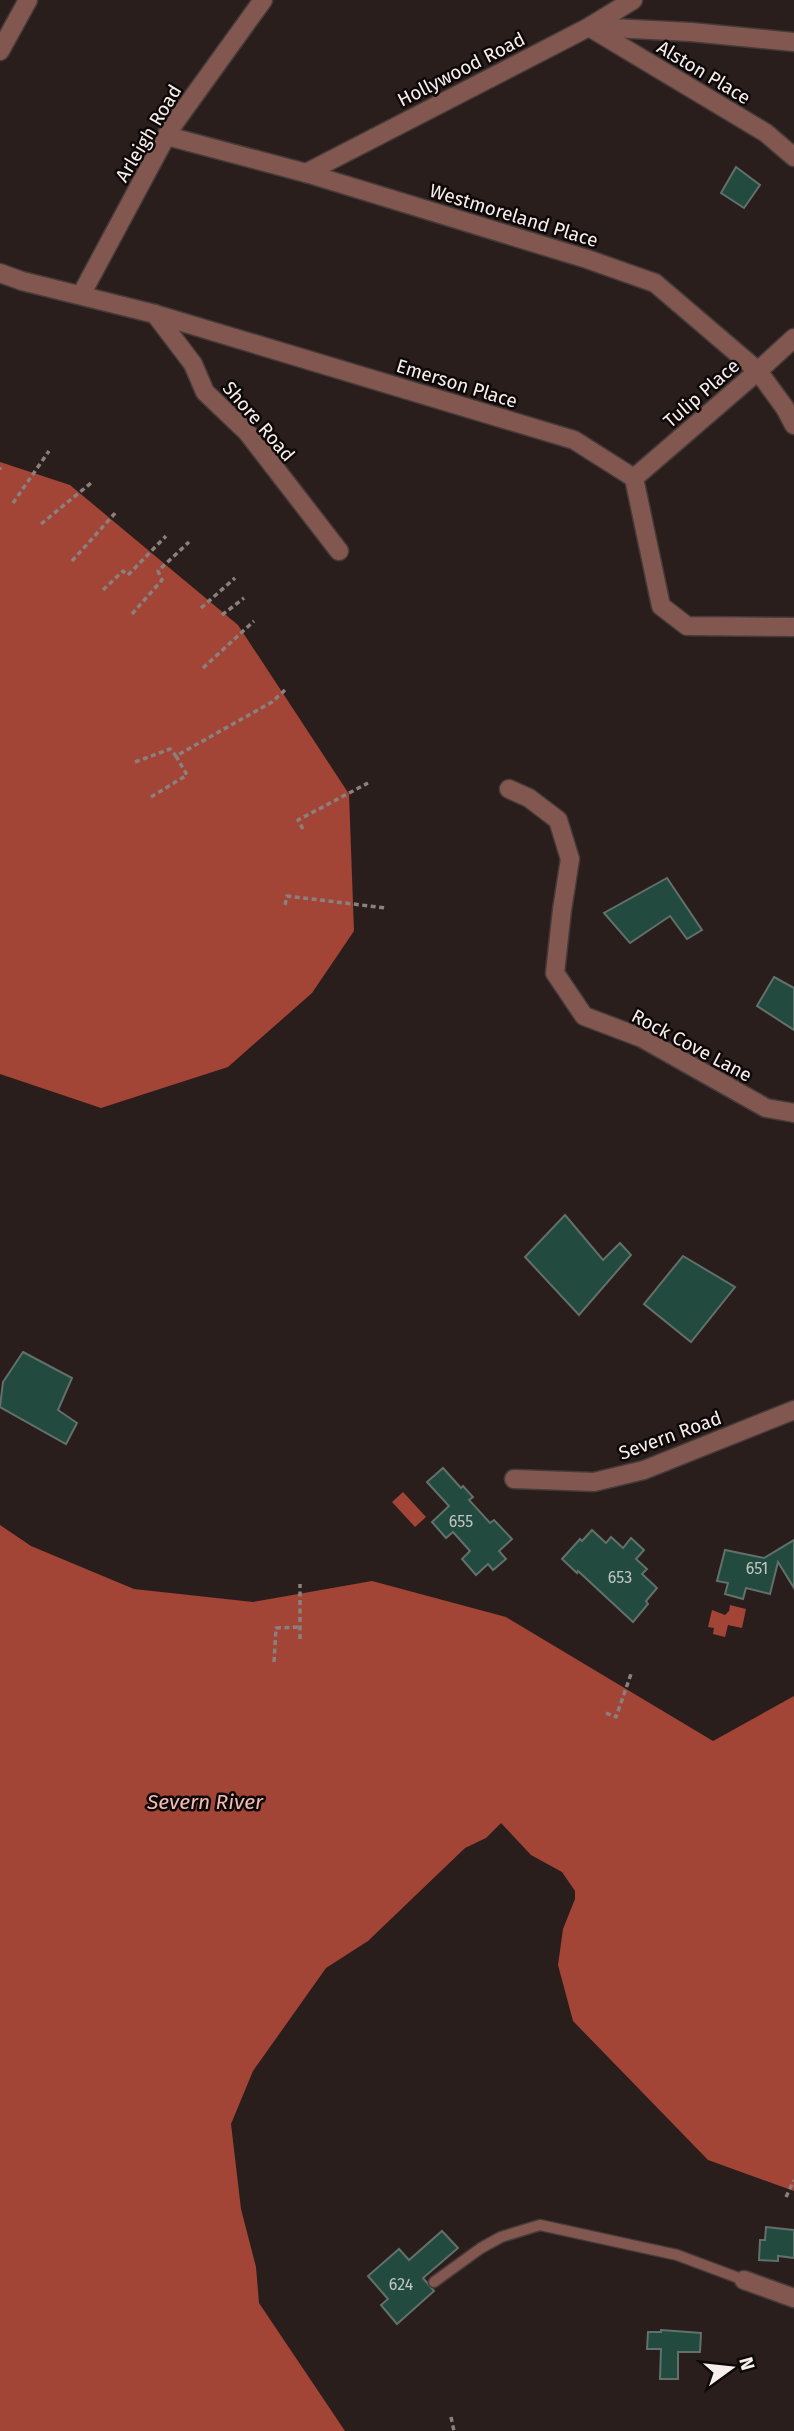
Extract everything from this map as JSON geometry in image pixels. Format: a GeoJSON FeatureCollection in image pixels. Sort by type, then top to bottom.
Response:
{"type":"FeatureCollection","features":[{"type":"Feature","properties":{"kind":"street"},"geometry":{"type":"LineString","coordinates":[[0,51],[28,0]]}},
{"type":"Feature","properties":{"kind":"street","name":"Arleigh Road"},"geometry":{"type":"LineString","coordinates":[[81,295],[167,136],[262,0]]}},
{"type":"Feature","properties":{"kind":"street","name":"Hollywood Road"},"geometry":{"type":"LineString","coordinates":[[306,173],[589,27],[633,0]]}},
{"type":"Feature","properties":{"kind":"street"},"geometry":{"type":"LineString","coordinates":[[589,27],[691,32],[794,42]]}},
{"type":"Feature","properties":{"kind":"street","name":"Alston Place"},"geometry":{"type":"LineString","coordinates":[[589,27],[765,133],[794,157]]}},
{"type":"Feature","properties":{"kind":"street","name":"Westmoreland Place"},"geometry":{"type":"LineString","coordinates":[[167,136],[306,173],[597,262],[655,283],[758,372],[785,408],[794,425]]}},
{"type":"Feature","properties":{"kind":"street","name":"Emerson Place"},"geometry":{"type":"LineString","coordinates":[[0,272],[22,281],[155,314],[574,440],[634,478]]}},
{"type":"Feature","properties":{"kind":"street","name":"Shore Road"},"geometry":{"type":"LineString","coordinates":[[155,314],[193,364],[205,392],[247,432],[339,551]]}},
{"type":"Feature","properties":{"kind":"street","name":"Tulip Place"},"geometry":{"type":"LineString","coordinates":[[634,478],[794,338]]}},
{"type":"Feature","properties":{"kind":"street"},"geometry":{"type":"LineString","coordinates":[[634,478],[662,606],[687,626],[794,627]]}},
{"type":"Feature","properties":{"kind":"street","name":"Rock Cove Lane"},"geometry":{"type":"LineString","coordinates":[[509,789],[529,798],[558,820],[570,859],[555,973],[584,1016],[642,1038],[766,1108],[794,1113]]}},
{"type":"Feature","properties":{"kind":"street","name":"Severn Road"},"geometry":{"type":"LineString","coordinates":[[514,1479],[594,1482],[645,1470],[794,1410]]}},
{"type":"Feature","properties":{"kind":"street"},"geometry":{"type":"LineString","coordinates":[[744,2280],[794,2298]]}},
{"type":"Feature","properties":{"kind":"lane"},"geometry":{"type":"LineString","coordinates":[[434,2282],[501,2237],[540,2225],[677,2255],[744,2280]]}},
{"type":"Feature","properties":{"kind":"path"},"geometry":{"type":"LineString","coordinates":[[13,503],[49,451]]}},
{"type":"Feature","properties":{"kind":"path"},"geometry":{"type":"LineString","coordinates":[[41,524],[91,483]]}},
{"type":"Feature","properties":{"kind":"path"},"geometry":{"type":"LineString","coordinates":[[72,561],[117,511]]}},
{"type":"Feature","properties":{"kind":"path"},"geometry":{"type":"LineString","coordinates":[[103,590],[123,571],[128,575],[166,536]]}},
{"type":"Feature","properties":{"kind":"path"},"geometry":{"type":"LineString","coordinates":[[132,614],[162,580],[158,571],[189,542]]}},
{"type":"Feature","properties":{"kind":"path"},"geometry":{"type":"LineString","coordinates":[[201,608],[234,578]]}},
{"type":"Feature","properties":{"kind":"path"},"geometry":{"type":"LineString","coordinates":[[222,615],[244,598]]}},
{"type":"Feature","properties":{"kind":"path"},"geometry":{"type":"LineString","coordinates":[[203,668],[254,621]]}},
{"type":"Feature","properties":{"kind":"path"},"geometry":{"type":"LineString","coordinates":[[176,756],[272,702],[286,689]]}},
{"type":"Feature","properties":{"kind":"path"},"geometry":{"type":"LineString","coordinates":[[135,762],[170,749],[187,775],[152,797]]}},
{"type":"Feature","properties":{"kind":"path"},"geometry":{"type":"LineString","coordinates":[[303,828],[298,820],[368,783]]}},
{"type":"Feature","properties":{"kind":"path"},"geometry":{"type":"LineString","coordinates":[[285,905],[287,896],[386,908]]}},
{"type":"Feature","properties":{"kind":"path"},"geometry":{"type":"LineString","coordinates":[[300,1584],[300,1639]]}},
{"type":"Feature","properties":{"kind":"path"},"geometry":{"type":"LineString","coordinates":[[274,1662],[276,1628],[299,1627]]}},
{"type":"Feature","properties":{"kind":"path"},"geometry":{"type":"LineString","coordinates":[[606,1713],[616,1717],[631,1674]]}},
{"type":"Feature","properties":{"kind":"path"},"geometry":{"type":"LineString","coordinates":[[786,2197],[794,2180]]}},
{"type":"Feature","properties":{"kind":"path"},"geometry":{"type":"LineString","coordinates":[[452,2417],[454,2431]]}},
{"type":"Feature","properties":{"kind":"water"},"geometry":{"type":"Polygon","coordinates":[[[0,462],[70,485],[238,625],[349,794],[354,931],[312,993],[228,1067],[101,1108],[0,1074],[0,462]]]}},
{"type":"Feature","properties":{"kind":"water"},"geometry":{"type":"Polygon","coordinates":[[[403,1492],[426,1517],[415,1527],[392,1502],[403,1492]]]}},
{"type":"Feature","properties":{"kind":"water","name":"Severn River"},"geometry":{"type":"Polygon","coordinates":[[[0,1525],[31,1546],[134,1589],[253,1602],[372,1581],[506,1617],[713,1741],[794,1696],[794,2191],[708,2160],[573,2021],[558,1965],[563,1929],[575,1899],[575,1891],[562,1872],[531,1855],[501,1823],[486,1838],[465,1848],[368,1941],[326,1968],[253,2071],[231,2124],[241,2209],[256,2267],[259,2303],[345,2431],[0,2431],[0,1525]]]}},
{"type":"Feature","properties":{"kind":"water"},"geometry":{"type":"Polygon","coordinates":[[[730,1605],[746,1609],[742,1628],[728,1625],[725,1637],[713,1634],[714,1628],[708,1627],[712,1610],[725,1615],[730,1605]]]}},
{"type":"Feature","properties":{"kind":"building"},"geometry":{"type":"Polygon","coordinates":[[[736,167],[760,185],[744,208],[721,193],[736,167]]]}},
{"type":"Feature","properties":{"kind":"building"},"geometry":{"type":"Polygon","coordinates":[[[667,878],[702,930],[687,939],[670,916],[630,943],[604,913],[667,878]]]}},
{"type":"Feature","properties":{"kind":"building"},"geometry":{"type":"Polygon","coordinates":[[[774,977],[794,988],[794,1030],[757,1006],[774,977]]]}},
{"type":"Feature","properties":{"kind":"building"},"geometry":{"type":"Polygon","coordinates":[[[565,1215],[603,1260],[620,1243],[631,1255],[579,1315],[525,1257],[565,1215]]]}},
{"type":"Feature","properties":{"kind":"building"},"geometry":{"type":"Polygon","coordinates":[[[683,1256],[735,1287],[691,1342],[644,1304],[683,1256]]]}},
{"type":"Feature","properties":{"kind":"building"},"geometry":{"type":"Polygon","coordinates":[[[23,1352],[72,1378],[58,1410],[77,1423],[66,1444],[0,1407],[3,1382],[23,1352]]]}},
{"type":"Feature","properties":{"kind":"building"},"geometry":{"type":"Polygon","coordinates":[[[443,1468],[473,1497],[469,1500],[490,1523],[494,1520],[512,1539],[499,1551],[506,1559],[493,1570],[488,1564],[476,1575],[462,1559],[470,1551],[453,1532],[446,1538],[432,1522],[449,1506],[427,1482],[443,1468]]]}},
{"type":"Feature","properties":{"kind":"building"},"geometry":{"type":"Polygon","coordinates":[[[592,1530],[606,1543],[611,1537],[623,1548],[631,1538],[644,1550],[636,1559],[647,1569],[642,1574],[657,1588],[633,1622],[562,1559],[592,1530]]]}},
{"type":"Feature","properties":{"kind":"building"},"geometry":{"type":"Polygon","coordinates":[[[794,1540],[794,1588],[778,1562],[770,1594],[746,1588],[743,1599],[725,1594],[728,1583],[717,1581],[725,1550],[764,1558],[794,1540]]]}},
{"type":"Feature","properties":{"kind":"building"},"geometry":{"type":"Polygon","coordinates":[[[766,2227],[794,2230],[794,2258],[778,2256],[778,2261],[759,2260],[760,2240],[765,2240],[766,2227]]]}},
{"type":"Feature","properties":{"kind":"building"},"geometry":{"type":"Polygon","coordinates":[[[442,2231],[458,2248],[423,2278],[434,2291],[397,2324],[381,2305],[388,2299],[368,2276],[399,2249],[409,2260],[442,2231]]]}},
{"type":"Feature","properties":{"kind":"building"},"geometry":{"type":"Polygon","coordinates":[[[661,2330],[701,2333],[700,2352],[678,2352],[678,2379],[660,2379],[661,2349],[647,2349],[648,2332],[661,2330]]]}}]}
